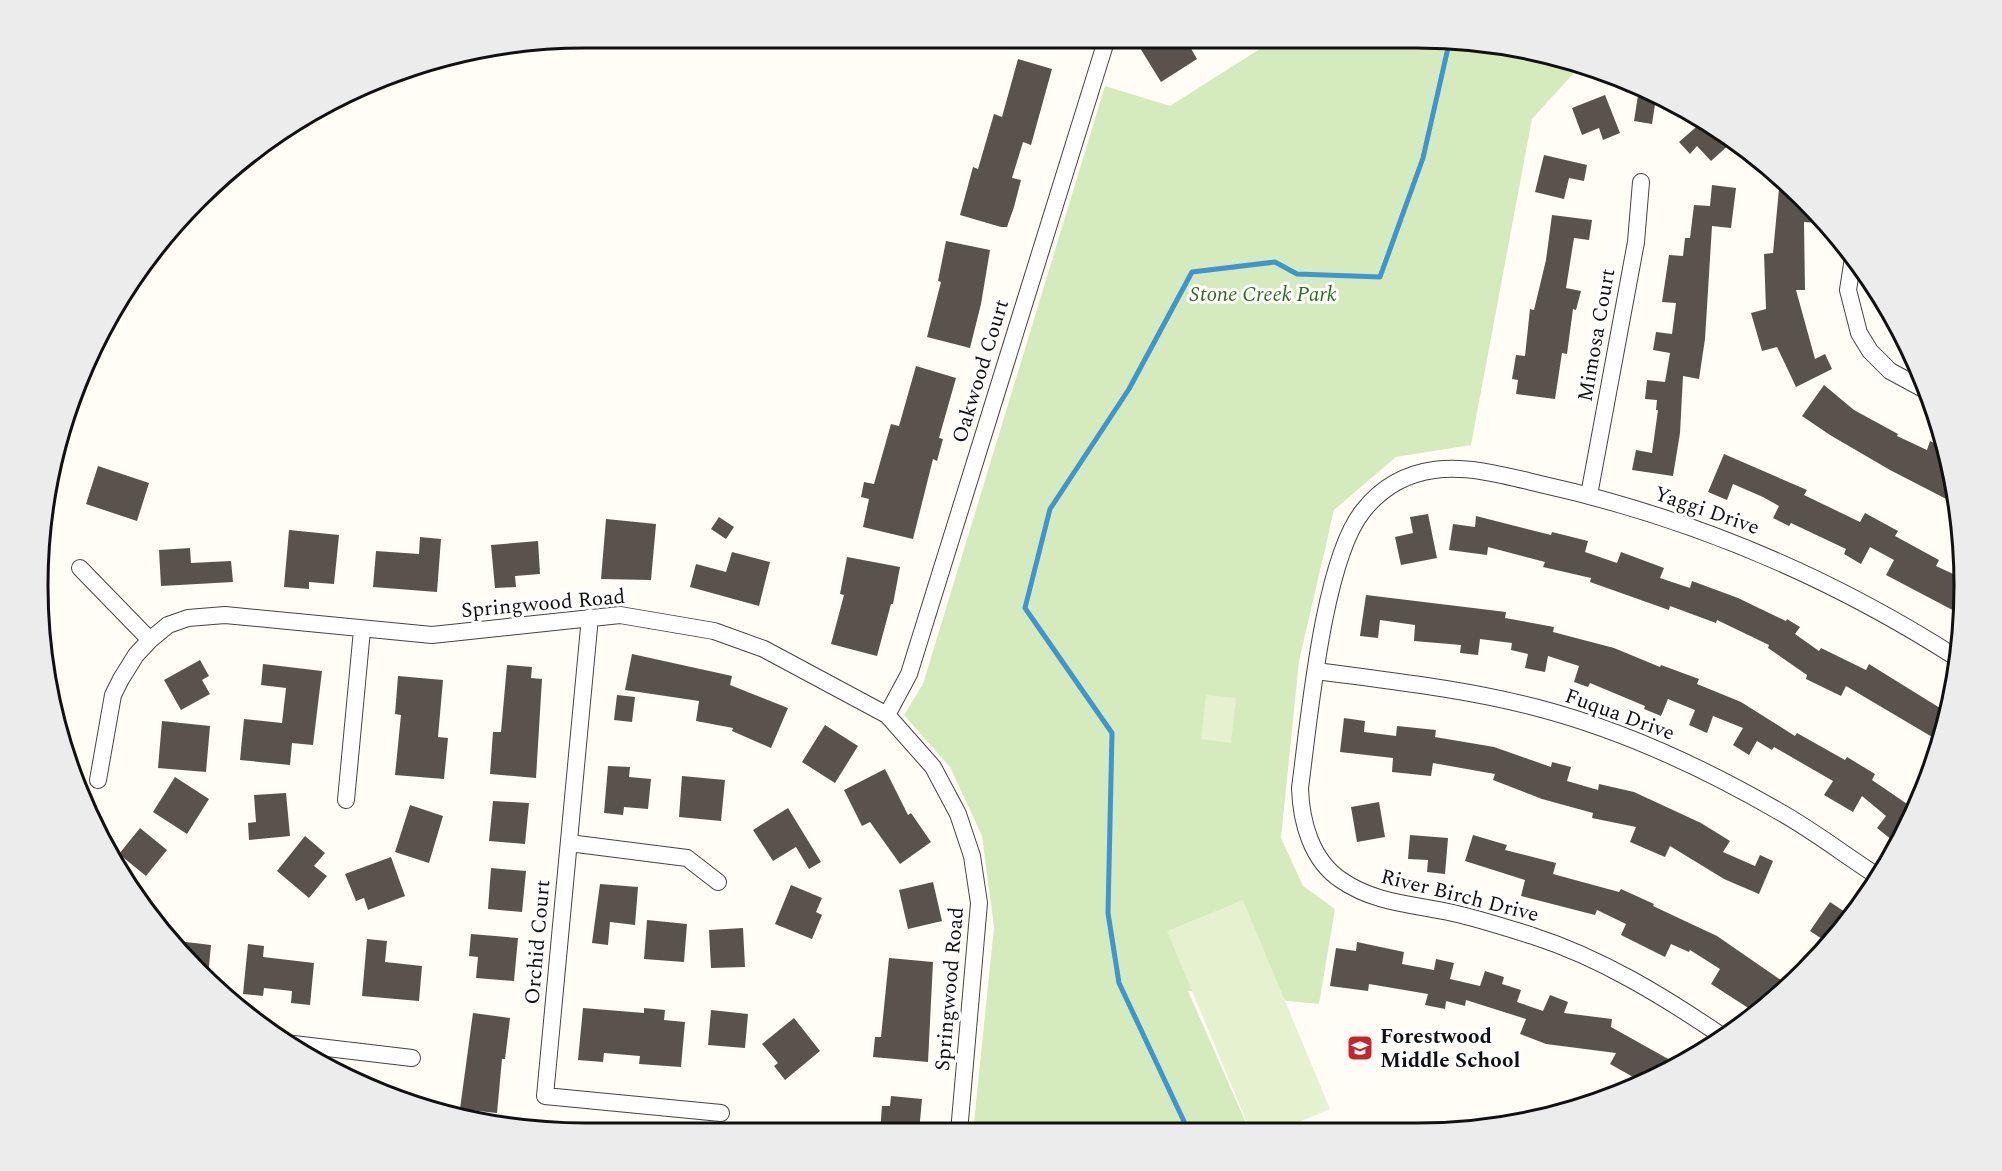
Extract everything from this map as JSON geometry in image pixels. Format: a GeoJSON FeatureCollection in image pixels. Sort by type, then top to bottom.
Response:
{"type":"FeatureCollection","features":[{"type":"Feature","properties":{"kind":"street","name":"Oakwood Court"},"geometry":{"type":"LineString","coordinates":[[887,715],[909,674],[1104,48]]}},
{"type":"Feature","properties":{"kind":"street","name":"Mimosa Court"},"geometry":{"type":"LineString","coordinates":[[1589,495],[1636,242],[1641,182]]}},
{"type":"Feature","properties":{"kind":"street"},"geometry":{"type":"LineString","coordinates":[[1851,270],[1848,290],[1859,333],[1870,351],[1890,370],[1914,384]]}},
{"type":"Feature","properties":{"kind":"street","name":"Yaggi Drive"},"geometry":{"type":"LineString","coordinates":[[1421,473],[1450,469],[1494,474],[1589,495],[1722,537],[1773,558],[1924,636],[1949,653]]}},
{"type":"Feature","properties":{"kind":"street","name":"River Birch Drive"},"geometry":{"type":"LineString","coordinates":[[1421,473],[1394,482],[1382,491],[1351,528],[1336,575],[1317,671],[1300,788],[1301,813],[1310,840],[1327,867],[1339,880],[1387,903],[1453,913],[1534,937],[1582,955],[1670,1001],[1716,1032]]}},
{"type":"Feature","properties":{"kind":"street"},"geometry":{"type":"LineString","coordinates":[[80,568],[150,640]]}},
{"type":"Feature","properties":{"kind":"street","name":"Springwood Road"},"geometry":{"type":"LineString","coordinates":[[98,780],[113,695],[136,655],[150,640],[168,625],[188,618],[225,615],[432,635],[590,617],[629,616],[714,631],[764,649],[887,715],[933,767],[958,814],[972,856],[979,903],[960,1123]]}},
{"type":"Feature","properties":{"kind":"street","name":"Orchid Court"},"geometry":{"type":"LineString","coordinates":[[590,617],[545,1096],[721,1113]]}},
{"type":"Feature","properties":{"kind":"street"},"geometry":{"type":"LineString","coordinates":[[346,800],[362,630]]}},
{"type":"Feature","properties":{"kind":"street","name":"Fuqua Drive"},"geometry":{"type":"LineString","coordinates":[[1317,671],[1440,687],[1538,708],[1597,727],[1712,774],[1782,813],[1870,872]]}},
{"type":"Feature","properties":{"kind":"street"},"geometry":{"type":"LineString","coordinates":[[569,843],[687,858],[718,882]]}},
{"type":"Feature","properties":{"kind":"street"},"geometry":{"type":"LineString","coordinates":[[309,1046],[412,1058]]}},
{"type":"Feature","properties":{"kind":"green space","name":"Stone Creek Park"},"geometry":{"type":"Polygon","coordinates":[[[1261,48],[1452,49],[1521,58],[1575,72],[1532,119],[1471,445],[1396,457],[1334,510],[1299,661],[1281,838],[1303,886],[1335,909],[1319,1004],[1188,991],[1246,1123],[974,1123],[994,927],[982,836],[950,767],[904,715],[923,684],[1105,86],[1170,106],[1261,48]]]}},
{"type":"Feature","properties":{"kind":"green space"},"geometry":{"type":"Polygon","coordinates":[[[1206,695],[1236,698],[1231,743],[1201,739],[1206,695]]]}},
{"type":"Feature","properties":{"kind":"green space"},"geometry":{"type":"Polygon","coordinates":[[[1243,900],[1330,1109],[1297,1123],[1247,1123],[1167,931],[1243,900]]]}},
{"type":"Feature","properties":{"kind":"building"},"geometry":{"type":"Polygon","coordinates":[[[1140,48],[1191,48],[1197,59],[1161,82],[1140,48]]]}},
{"type":"Feature","properties":{"kind":"building"},"geometry":{"type":"Polygon","coordinates":[[[1018,59],[1052,69],[1031,145],[1023,142],[1012,178],[1021,180],[1014,207],[1007,227],[1001,227],[960,215],[973,167],[978,169],[994,114],[1002,117],[1018,59]]]}},
{"type":"Feature","properties":{"kind":"building"},"geometry":{"type":"Polygon","coordinates":[[[1605,95],[1620,133],[1603,140],[1599,128],[1582,135],[1572,108],[1605,95]]]}},
{"type":"Feature","properties":{"kind":"building"},"geometry":{"type":"Polygon","coordinates":[[[1638,96],[1655,104],[1652,124],[1634,121],[1638,96]]]}},
{"type":"Feature","properties":{"kind":"building"},"geometry":{"type":"Polygon","coordinates":[[[1696,127],[1727,147],[1711,161],[1697,146],[1690,154],[1679,142],[1696,127]]]}},
{"type":"Feature","properties":{"kind":"building"},"geometry":{"type":"Polygon","coordinates":[[[1544,155],[1587,165],[1584,181],[1569,178],[1564,199],[1535,192],[1544,155]]]}},
{"type":"Feature","properties":{"kind":"building"},"geometry":{"type":"Polygon","coordinates":[[[1712,185],[1736,188],[1731,228],[1712,226],[1705,339],[1699,379],[1683,376],[1680,433],[1673,476],[1632,470],[1636,450],[1652,453],[1658,410],[1656,410],[1657,400],[1645,399],[1647,380],[1665,382],[1670,353],[1653,350],[1656,332],[1672,334],[1676,303],[1662,302],[1669,255],[1683,256],[1685,238],[1690,238],[1694,205],[1710,206],[1712,185]]]}},
{"type":"Feature","properties":{"kind":"building"},"geometry":{"type":"Polygon","coordinates":[[[1779,188],[1813,223],[1804,222],[1805,290],[1796,290],[1815,359],[1825,354],[1832,369],[1796,387],[1777,347],[1762,351],[1751,313],[1766,309],[1764,254],[1773,253],[1779,188]]]}},
{"type":"Feature","properties":{"kind":"building"},"geometry":{"type":"Polygon","coordinates":[[[1552,215],[1592,220],[1589,240],[1574,238],[1566,288],[1581,291],[1576,310],[1573,309],[1567,354],[1562,353],[1555,399],[1516,394],[1518,380],[1512,379],[1516,355],[1525,356],[1530,309],[1534,310],[1546,260],[1552,215]]]}},
{"type":"Feature","properties":{"kind":"building"},"geometry":{"type":"Polygon","coordinates":[[[946,241],[990,250],[981,304],[970,348],[927,337],[941,282],[938,281],[946,241]]]}},
{"type":"Feature","properties":{"kind":"building"},"geometry":{"type":"Polygon","coordinates":[[[916,366],[956,378],[939,438],[943,439],[937,461],[933,459],[913,539],[863,527],[869,499],[861,497],[864,482],[874,484],[891,424],[899,426],[916,366]]]}},
{"type":"Feature","properties":{"kind":"building"},"geometry":{"type":"Polygon","coordinates":[[[1824,385],[1854,410],[1898,434],[1897,436],[1927,450],[1930,441],[1935,443],[1947,499],[1890,470],[1802,416],[1824,385]]]}},
{"type":"Feature","properties":{"kind":"building"},"geometry":{"type":"Polygon","coordinates":[[[1724,454],[1807,490],[1804,495],[1860,522],[1865,513],[1898,531],[1895,536],[1939,560],[1936,566],[1954,574],[1953,610],[1886,575],[1894,560],[1870,547],[1861,564],[1844,554],[1846,549],[1791,523],[1789,526],[1773,518],[1779,506],[1763,497],[1733,484],[1727,500],[1708,492],[1724,454]]]}},
{"type":"Feature","properties":{"kind":"building"},"geometry":{"type":"Polygon","coordinates":[[[98,466],[149,483],[137,521],[86,504],[98,466]]]}},
{"type":"Feature","properties":{"kind":"building"},"geometry":{"type":"Polygon","coordinates":[[[1428,514],[1437,558],[1401,565],[1395,537],[1413,533],[1410,517],[1428,514]]]}},
{"type":"Feature","properties":{"kind":"building"},"geometry":{"type":"Polygon","coordinates":[[[1476,516],[1551,535],[1552,532],[1588,541],[1585,552],[1617,563],[1621,552],[1664,568],[1660,578],[1690,588],[1692,581],[1738,598],[1786,621],[1787,619],[1800,627],[1795,634],[1819,651],[1821,648],[1866,670],[1869,664],[1940,708],[1932,737],[1846,686],[1841,696],[1806,679],[1807,675],[1768,648],[1769,645],[1717,620],[1716,623],[1670,606],[1669,610],[1590,582],[1591,578],[1543,567],[1545,562],[1488,547],[1487,555],[1449,550],[1453,524],[1475,527],[1476,516]]]}},
{"type":"Feature","properties":{"kind":"building"},"geometry":{"type":"Polygon","coordinates":[[[719,517],[734,527],[726,539],[711,529],[719,517]]]}},
{"type":"Feature","properties":{"kind":"building"},"geometry":{"type":"Polygon","coordinates":[[[606,519],[656,524],[651,580],[601,579],[606,519]]]}},
{"type":"Feature","properties":{"kind":"building"},"geometry":{"type":"Polygon","coordinates":[[[289,530],[339,535],[334,584],[309,582],[309,589],[284,587],[289,530]]]}},
{"type":"Feature","properties":{"kind":"building"},"geometry":{"type":"Polygon","coordinates":[[[420,537],[441,539],[437,592],[373,587],[376,551],[419,554],[420,537]]]}},
{"type":"Feature","properties":{"kind":"building"},"geometry":{"type":"Polygon","coordinates":[[[538,541],[540,574],[515,576],[516,587],[495,588],[491,545],[538,541]]]}},
{"type":"Feature","properties":{"kind":"building"},"geometry":{"type":"Polygon","coordinates":[[[190,548],[191,563],[231,561],[233,582],[161,586],[159,550],[190,548]]]}},
{"type":"Feature","properties":{"kind":"building"},"geometry":{"type":"Polygon","coordinates":[[[732,552],[770,562],[759,606],[690,587],[696,564],[726,572],[732,552]]]}},
{"type":"Feature","properties":{"kind":"building"},"geometry":{"type":"Polygon","coordinates":[[[847,557],[900,567],[893,604],[891,604],[877,656],[831,644],[844,595],[840,594],[847,557]]]}},
{"type":"Feature","properties":{"kind":"building"},"geometry":{"type":"Polygon","coordinates":[[[1366,595],[1506,612],[1505,618],[1554,627],[1553,632],[1614,648],[1660,667],[1661,665],[1699,679],[1697,684],[1741,702],[1795,736],[1797,733],[1845,760],[1847,757],[1875,774],[1872,780],[1907,804],[1890,839],[1877,828],[1886,816],[1862,796],[1853,812],[1824,795],[1833,781],[1774,747],[1772,750],[1757,741],[1749,755],[1733,745],[1743,728],[1713,716],[1707,733],[1689,725],[1695,710],[1668,699],[1661,716],[1644,709],[1645,706],[1590,683],[1588,687],[1574,682],[1579,666],[1548,656],[1545,672],[1525,668],[1528,654],[1511,650],[1512,643],[1480,639],[1478,655],[1460,653],[1461,645],[1414,641],[1415,625],[1380,620],[1378,638],[1360,636],[1366,595]]]}},
{"type":"Feature","properties":{"kind":"building"},"geometry":{"type":"Polygon","coordinates":[[[632,654],[732,676],[730,685],[788,708],[771,748],[732,731],[733,728],[696,721],[699,701],[625,690],[632,654]]]}},
{"type":"Feature","properties":{"kind":"building"},"geometry":{"type":"Polygon","coordinates":[[[200,660],[209,676],[202,680],[210,694],[181,710],[164,680],[200,660]]]}},
{"type":"Feature","properties":{"kind":"building"},"geometry":{"type":"Polygon","coordinates":[[[263,664],[322,671],[313,745],[292,743],[290,765],[240,760],[244,719],[282,723],[286,688],[261,685],[263,664]]]}},
{"type":"Feature","properties":{"kind":"building"},"geometry":{"type":"Polygon","coordinates":[[[507,665],[532,667],[531,678],[542,679],[536,778],[490,774],[493,732],[501,732],[507,665]]]}},
{"type":"Feature","properties":{"kind":"building"},"geometry":{"type":"Polygon","coordinates":[[[398,676],[443,680],[438,737],[448,738],[444,779],[395,775],[401,715],[395,714],[398,676]]]}},
{"type":"Feature","properties":{"kind":"building"},"geometry":{"type":"Polygon","coordinates":[[[617,695],[635,697],[632,722],[614,720],[617,695]]]}},
{"type":"Feature","properties":{"kind":"building"},"geometry":{"type":"Polygon","coordinates":[[[1344,718],[1365,721],[1364,732],[1396,736],[1397,726],[1436,730],[1435,737],[1494,747],[1551,767],[1552,762],[1571,767],[1567,781],[1598,790],[1599,784],[1634,792],[1701,823],[1730,841],[1723,852],[1755,866],[1760,855],[1773,861],[1759,894],[1724,879],[1670,846],[1665,857],[1630,842],[1636,827],[1592,818],[1593,813],[1542,799],[1493,780],[1495,774],[1433,763],[1431,776],[1392,772],[1393,758],[1340,752],[1344,718]]]}},
{"type":"Feature","properties":{"kind":"building"},"geometry":{"type":"Polygon","coordinates":[[[162,721],[210,726],[206,772],[158,768],[162,721]]]}},
{"type":"Feature","properties":{"kind":"building"},"geometry":{"type":"Polygon","coordinates":[[[825,725],[858,746],[835,783],[802,762],[825,725]]]}},
{"type":"Feature","properties":{"kind":"building"},"geometry":{"type":"Polygon","coordinates":[[[608,766],[630,767],[629,777],[651,779],[648,809],[624,807],[623,815],[604,813],[608,766]]]}},
{"type":"Feature","properties":{"kind":"building"},"geometry":{"type":"Polygon","coordinates":[[[885,769],[908,815],[911,813],[931,842],[900,864],[870,822],[862,826],[844,790],[885,769]]]}},
{"type":"Feature","properties":{"kind":"building"},"geometry":{"type":"Polygon","coordinates":[[[682,776],[725,780],[721,821],[679,817],[682,776]]]}},
{"type":"Feature","properties":{"kind":"building"},"geometry":{"type":"Polygon","coordinates":[[[175,777],[209,799],[187,834],[153,812],[175,777]]]}},
{"type":"Feature","properties":{"kind":"building"},"geometry":{"type":"Polygon","coordinates":[[[286,793],[290,836],[249,840],[248,823],[256,822],[254,795],[286,793]]]}},
{"type":"Feature","properties":{"kind":"building"},"geometry":{"type":"Polygon","coordinates":[[[493,801],[529,803],[525,844],[489,841],[493,801]]]}},
{"type":"Feature","properties":{"kind":"building"},"geometry":{"type":"Polygon","coordinates":[[[1379,802],[1385,837],[1357,842],[1351,807],[1379,802]]]}},
{"type":"Feature","properties":{"kind":"building"},"geometry":{"type":"Polygon","coordinates":[[[410,805],[443,816],[429,863],[395,852],[410,805]]]}},
{"type":"Feature","properties":{"kind":"building"},"geometry":{"type":"Polygon","coordinates":[[[788,808],[821,862],[809,869],[796,847],[773,861],[753,830],[788,808]]]}},
{"type":"Feature","properties":{"kind":"building"},"geometry":{"type":"Polygon","coordinates":[[[140,828],[167,850],[146,876],[120,853],[140,828]]]}},
{"type":"Feature","properties":{"kind":"building"},"geometry":{"type":"Polygon","coordinates":[[[1410,835],[1448,838],[1445,874],[1427,872],[1428,860],[1408,859],[1410,835]]]}},
{"type":"Feature","properties":{"kind":"building"},"geometry":{"type":"Polygon","coordinates":[[[1473,835],[1507,845],[1505,850],[1556,863],[1553,874],[1619,892],[1621,889],[1654,904],[1653,906],[1717,936],[1781,980],[1749,1008],[1711,984],[1720,969],[1690,950],[1689,952],[1671,944],[1665,957],[1621,935],[1626,924],[1597,910],[1595,915],[1521,896],[1525,880],[1465,861],[1473,835]]]}},
{"type":"Feature","properties":{"kind":"building"},"geometry":{"type":"Polygon","coordinates":[[[305,836],[325,853],[314,866],[327,876],[309,898],[277,871],[305,836]]]}},
{"type":"Feature","properties":{"kind":"building"},"geometry":{"type":"Polygon","coordinates":[[[391,857],[405,896],[368,910],[364,898],[356,901],[345,874],[391,857]]]}},
{"type":"Feature","properties":{"kind":"building"},"geometry":{"type":"Polygon","coordinates":[[[491,868],[526,871],[522,912],[488,909],[491,868]]]}},
{"type":"Feature","properties":{"kind":"building"},"geometry":{"type":"Polygon","coordinates":[[[933,882],[942,921],[908,929],[899,890],[933,882]]]}},
{"type":"Feature","properties":{"kind":"building"},"geometry":{"type":"Polygon","coordinates":[[[600,884],[638,887],[635,925],[610,922],[608,945],[592,943],[600,884]]]}},
{"type":"Feature","properties":{"kind":"building"},"geometry":{"type":"Polygon","coordinates":[[[791,885],[822,898],[816,912],[822,915],[812,939],[775,924],[791,885]]]}},
{"type":"Feature","properties":{"kind":"building"},"geometry":{"type":"Polygon","coordinates":[[[1830,902],[1844,911],[1822,939],[1810,931],[1830,902]]]}},
{"type":"Feature","properties":{"kind":"building"},"geometry":{"type":"Polygon","coordinates":[[[647,920],[687,924],[684,962],[644,959],[647,920]]]}},
{"type":"Feature","properties":{"kind":"building"},"geometry":{"type":"Polygon","coordinates":[[[743,928],[745,967],[711,968],[709,930],[743,928]]]}},
{"type":"Feature","properties":{"kind":"building"},"geometry":{"type":"Polygon","coordinates":[[[471,934],[518,938],[514,981],[476,978],[478,957],[469,956],[471,934]]]}},
{"type":"Feature","properties":{"kind":"building"},"geometry":{"type":"Polygon","coordinates":[[[367,939],[387,941],[385,962],[422,966],[419,1001],[362,996],[367,939]]]}},
{"type":"Feature","properties":{"kind":"building"},"geometry":{"type":"Polygon","coordinates":[[[182,942],[211,945],[209,969],[182,942]]]}},
{"type":"Feature","properties":{"kind":"building"},"geometry":{"type":"Polygon","coordinates":[[[1357,942],[1404,952],[1402,964],[1434,970],[1436,959],[1454,963],[1450,979],[1480,986],[1485,971],[1504,977],[1502,984],[1521,990],[1517,1002],[1543,1011],[1550,995],[1568,1002],[1564,1013],[1612,1019],[1611,1027],[1669,1060],[1633,1077],[1610,1064],[1616,1053],[1546,1044],[1520,1034],[1526,1019],[1466,1000],[1465,1006],[1446,1001],[1445,1009],[1425,1005],[1428,994],[1369,984],[1368,991],[1330,986],[1336,948],[1356,951],[1357,942]]]}},
{"type":"Feature","properties":{"kind":"building"},"geometry":{"type":"Polygon","coordinates":[[[248,944],[264,946],[263,957],[314,963],[310,1005],[291,1003],[292,991],[264,988],[263,996],[243,994],[248,944]]]}},
{"type":"Feature","properties":{"kind":"building"},"geometry":{"type":"Polygon","coordinates":[[[889,958],[933,962],[928,1062],[873,1057],[875,1037],[881,1037],[889,958]]]}},
{"type":"Feature","properties":{"kind":"building"},"geometry":{"type":"Polygon","coordinates":[[[583,1008],[644,1013],[644,1008],[665,1010],[664,1020],[685,1022],[681,1067],[639,1064],[640,1056],[604,1053],[603,1062],[578,1060],[583,1008]]]}},
{"type":"Feature","properties":{"kind":"building"},"geometry":{"type":"Polygon","coordinates":[[[711,1010],[748,1014],[745,1048],[708,1045],[711,1010]]]}},
{"type":"Feature","properties":{"kind":"building"},"geometry":{"type":"Polygon","coordinates":[[[473,1013],[510,1018],[505,1059],[502,1059],[497,1113],[460,1108],[473,1013]]]}},
{"type":"Feature","properties":{"kind":"building"},"geometry":{"type":"Polygon","coordinates":[[[794,1018],[820,1051],[785,1080],[774,1066],[778,1063],[762,1044],[794,1018]]]}},
{"type":"Feature","properties":{"kind":"building"},"geometry":{"type":"Polygon","coordinates":[[[891,1096],[922,1099],[920,1123],[881,1123],[882,1106],[890,1106],[891,1096]]]}},
{"type":"Feature","properties":{"kind":"waterway"},"geometry":{"type":"LineString","coordinates":[[1185,1123],[1119,983],[1108,913],[1112,733],[1025,608],[1050,509],[1129,389],[1192,272],[1275,262],[1297,274],[1380,277],[1423,158],[1448,49]]}},
{"type":"Feature","properties":{"kind":"place","name":"Forestwood Middle School"},"geometry":{"type":"Point","coordinates":[1360,1048]}}]}
